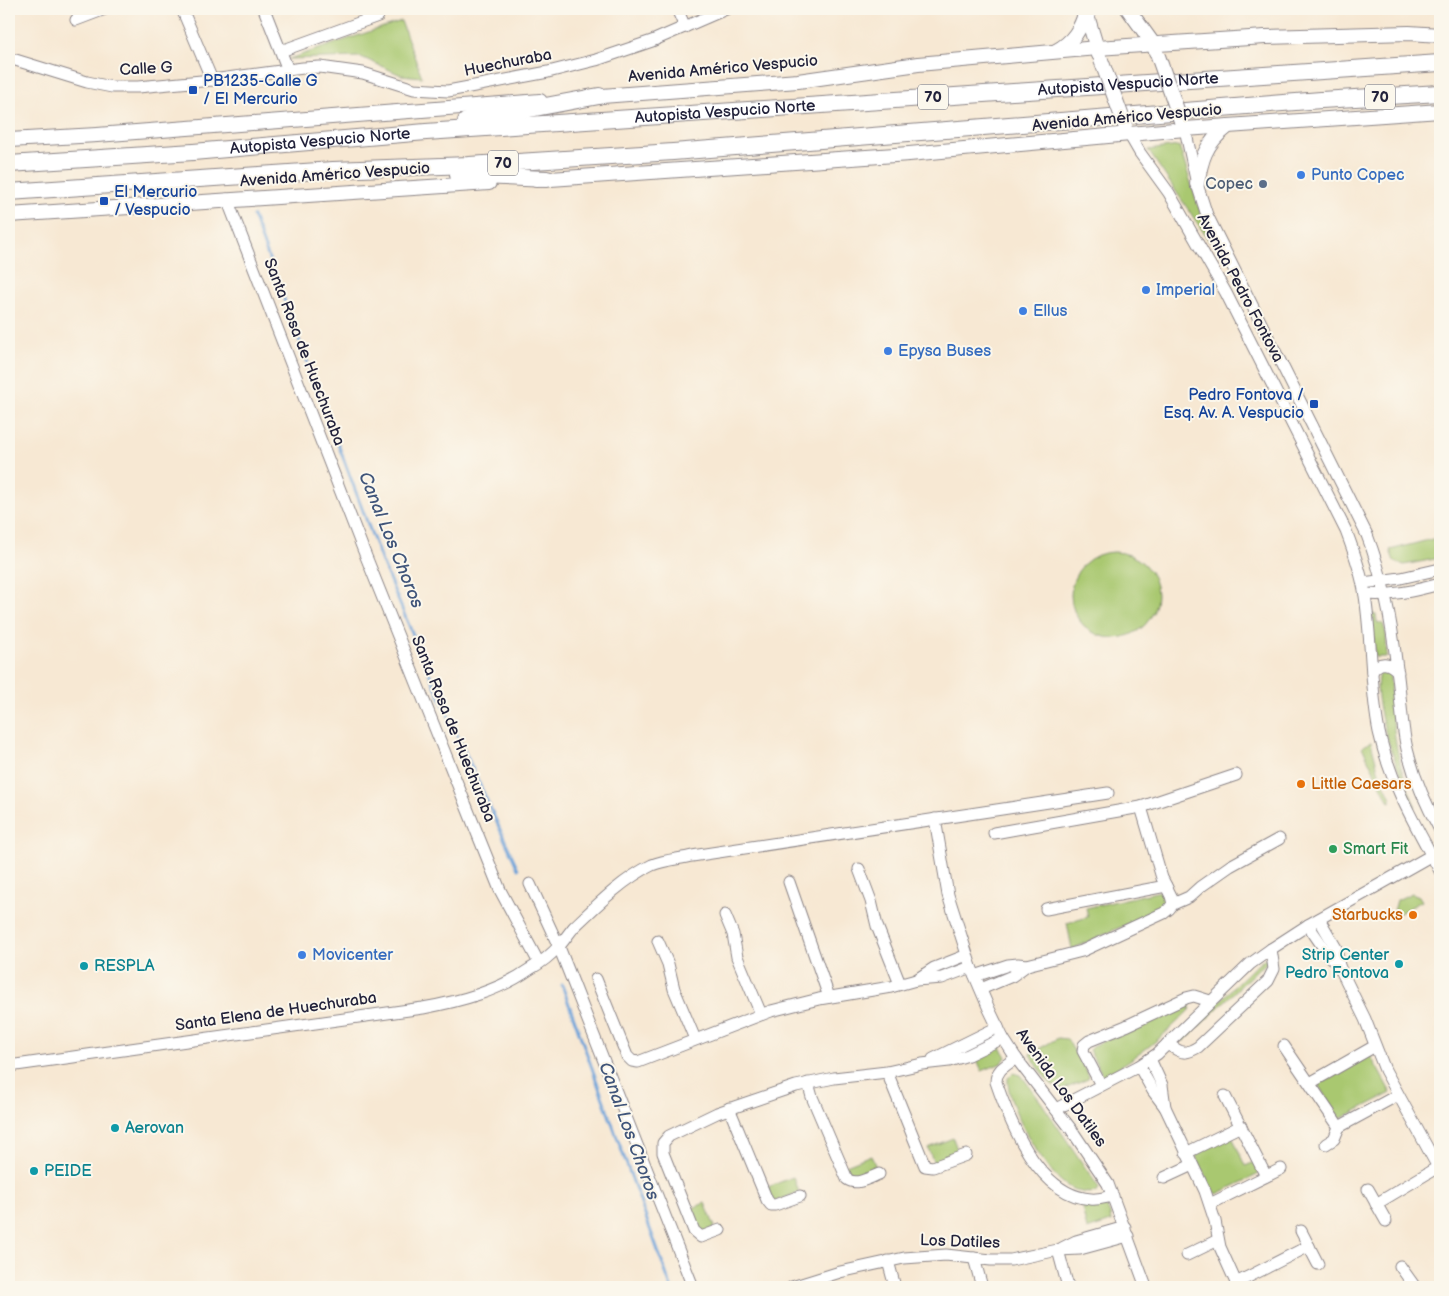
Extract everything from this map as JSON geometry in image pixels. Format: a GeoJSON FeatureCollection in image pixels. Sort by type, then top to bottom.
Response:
{"type":"FeatureCollection","features":[{"type":"Feature","properties":{"kind":"highway","name":"Autopista Vespucio Norte"},"geometry":{"type":"LineString","coordinates":[[9,164],[193,152],[426,132],[1440,63]]}},
{"type":"Feature","properties":{"kind":"highway","name":"Autopista Vespucio Norte"},"geometry":{"type":"LineString","coordinates":[[9,192],[333,170],[469,165],[673,152],[1311,101],[1440,93]]}},
{"type":"Feature","properties":{"kind":"highway"},"geometry":{"type":"LineString","coordinates":[[426,132],[492,115],[599,96]]}},
{"type":"Feature","properties":{"kind":"highway"},"geometry":{"type":"LineString","coordinates":[[333,170],[547,179]]}},
{"type":"Feature","properties":{"kind":"main road","name":"Avenida Pedro Fontova"},"geometry":{"type":"LineString","coordinates":[[1128,9],[1156,51],[1183,125]]}},
{"type":"Feature","properties":{"kind":"main road","name":"Avenida Pedro Fontova"},"geometry":{"type":"LineString","coordinates":[[1085,10],[1127,130]]}},
{"type":"Feature","properties":{"kind":"main road"},"geometry":{"type":"LineString","coordinates":[[1054,52],[1068,43],[1076,34],[1082,23],[1085,10]]}},
{"type":"Feature","properties":{"kind":"main road","name":"Avenida Américo Vespucio"},"geometry":{"type":"LineString","coordinates":[[9,140],[97,135],[798,81],[918,64],[1054,52],[1099,54],[1156,51],[1265,36],[1440,34]]}},
{"type":"Feature","properties":{"kind":"main road","name":"Avenida Américo Vespucio"},"geometry":{"type":"LineString","coordinates":[[9,215],[918,153],[1183,125],[1226,128],[1440,112]]}},
{"type":"Feature","properties":{"kind":"main road"},"geometry":{"type":"LineString","coordinates":[[1196,184],[1200,162],[1206,148],[1226,128]]}},
{"type":"Feature","properties":{"kind":"street"},"geometry":{"type":"LineString","coordinates":[[76,20],[105,9]]}},
{"type":"Feature","properties":{"kind":"street"},"geometry":{"type":"LineString","coordinates":[[264,9],[288,70]]}},
{"type":"Feature","properties":{"kind":"street"},"geometry":{"type":"LineString","coordinates":[[677,9],[685,27]]}},
{"type":"Feature","properties":{"kind":"street","name":"Huechuraba"},"geometry":{"type":"LineString","coordinates":[[288,70],[320,67],[338,68],[363,73],[414,90],[448,91],[556,70],[596,60],[643,44],[726,9]]}},
{"type":"Feature","properties":{"kind":"street"},"geometry":{"type":"LineString","coordinates":[[186,10],[212,80]]}},
{"type":"Feature","properties":{"kind":"street"},"geometry":{"type":"LineString","coordinates":[[281,51],[378,16]]}},
{"type":"Feature","properties":{"kind":"street","name":"Calle G"},"geometry":{"type":"LineString","coordinates":[[9,58],[87,82],[112,87],[138,87],[212,80],[288,70]]}},
{"type":"Feature","properties":{"kind":"street","name":"Avenida Pedro Fontova"},"geometry":{"type":"LineString","coordinates":[[1183,125],[1196,184],[1207,215],[1367,535],[1386,595],[1398,672],[1407,750],[1421,791],[1440,830]]}},
{"type":"Feature","properties":{"kind":"street","name":"Avenida Pedro Fontova"},"geometry":{"type":"LineString","coordinates":[[1127,130],[1169,193],[1226,292],[1284,411],[1335,508],[1354,554],[1364,589],[1379,732],[1404,804],[1440,871]]}},
{"type":"Feature","properties":{"kind":"street","name":"Santa Rosa de Huechuraba"},"geometry":{"type":"LineString","coordinates":[[227,199],[363,549],[500,890],[539,963]]}},
{"type":"Feature","properties":{"kind":"street"},"geometry":{"type":"LineString","coordinates":[[1364,589],[1382,581],[1440,569]]}},
{"type":"Feature","properties":{"kind":"street"},"geometry":{"type":"LineString","coordinates":[[1364,589],[1386,595],[1405,593],[1440,584]]}},
{"type":"Feature","properties":{"kind":"street"},"geometry":{"type":"LineString","coordinates":[[1372,672],[1378,665],[1384,663],[1393,666],[1398,672]]}},
{"type":"Feature","properties":{"kind":"street"},"geometry":{"type":"LineString","coordinates":[[994,833],[1141,807],[1236,775]]}},
{"type":"Feature","properties":{"kind":"street"},"geometry":{"type":"LineString","coordinates":[[539,963],[559,947],[573,929],[614,892],[637,873],[653,865],[678,859],[1108,793]]}},
{"type":"Feature","properties":{"kind":"street"},"geometry":{"type":"LineString","coordinates":[[1141,807],[1173,904]]}},
{"type":"Feature","properties":{"kind":"street","name":"Avenida Los Datiles"},"geometry":{"type":"LineString","coordinates":[[935,819],[948,895],[973,972],[1003,1038],[1016,1058],[1087,1150],[1114,1196],[1146,1287]]}},
{"type":"Feature","properties":{"kind":"street"},"geometry":{"type":"LineString","coordinates":[[981,989],[1012,976],[1027,966],[1082,951],[1164,913],[1173,904],[1189,897],[1230,866],[1279,839]]}},
{"type":"Feature","properties":{"kind":"street"},"geometry":{"type":"LineString","coordinates":[[1056,1109],[1150,1059],[1250,964],[1271,949],[1308,925],[1432,855]]}},
{"type":"Feature","properties":{"kind":"street"},"geometry":{"type":"LineString","coordinates":[[858,869],[871,901],[877,926],[900,984]]}},
{"type":"Feature","properties":{"kind":"street"},"geometry":{"type":"LineString","coordinates":[[789,882],[829,998]]}},
{"type":"Feature","properties":{"kind":"street"},"geometry":{"type":"LineString","coordinates":[[530,884],[559,947],[693,1287]]}},
{"type":"Feature","properties":{"kind":"street"},"geometry":{"type":"LineString","coordinates":[[1046,909],[1166,886]]}},
{"type":"Feature","properties":{"kind":"street"},"geometry":{"type":"LineString","coordinates":[[725,915],[733,934],[737,957],[761,1014]]}},
{"type":"Feature","properties":{"kind":"street"},"geometry":{"type":"LineString","coordinates":[[1319,919],[1336,948],[1339,966]]}},
{"type":"Feature","properties":{"kind":"street"},"geometry":{"type":"LineString","coordinates":[[1308,925],[1339,966],[1365,1019],[1385,1070],[1439,1169],[1376,1204]]}},
{"type":"Feature","properties":{"kind":"street"},"geometry":{"type":"LineString","coordinates":[[658,941],[668,964],[674,989],[695,1039]]}},
{"type":"Feature","properties":{"kind":"street"},"geometry":{"type":"LineString","coordinates":[[1167,1044],[1182,1053],[1189,1052],[1198,1047],[1268,981],[1274,969],[1271,949]]}},
{"type":"Feature","properties":{"kind":"street"},"geometry":{"type":"LineString","coordinates":[[916,980],[934,968],[967,954]]}},
{"type":"Feature","properties":{"kind":"street","name":"Santa Elena de Huechuraba"},"geometry":{"type":"LineString","coordinates":[[9,1066],[424,1008],[458,1001],[488,991],[515,979],[539,963]]}},
{"type":"Feature","properties":{"kind":"street"},"geometry":{"type":"LineString","coordinates":[[596,979],[625,1053],[632,1061],[641,1061],[761,1014],[799,1003],[916,980],[942,978],[1008,965],[1018,964],[1027,966]]}},
{"type":"Feature","properties":{"kind":"street"},"geometry":{"type":"LineString","coordinates":[[1101,1085],[1083,1051],[1084,1045],[1089,1041],[1186,998],[1194,996],[1210,1001]]}},
{"type":"Feature","properties":{"kind":"street"},"geometry":{"type":"LineString","coordinates":[[922,1064],[998,1027]]}},
{"type":"Feature","properties":{"kind":"street"},"geometry":{"type":"LineString","coordinates":[[720,1230],[701,1237],[696,1233],[664,1158],[662,1146],[664,1140],[669,1136],[729,1108],[808,1083],[887,1072],[922,1064],[958,1059],[1003,1038]]}},
{"type":"Feature","properties":{"kind":"street"},"geometry":{"type":"LineString","coordinates":[[1284,1046],[1339,1127]]}},
{"type":"Feature","properties":{"kind":"street"},"geometry":{"type":"LineString","coordinates":[[1310,1082],[1375,1046]]}},
{"type":"Feature","properties":{"kind":"street"},"geometry":{"type":"LineString","coordinates":[[1016,1058],[999,1070],[996,1075],[996,1082],[1013,1125],[1028,1152],[1042,1171],[1061,1190],[1091,1199],[1114,1196]]}},
{"type":"Feature","properties":{"kind":"street"},"geometry":{"type":"LineString","coordinates":[[1150,1059],[1162,1085],[1165,1107]]}},
{"type":"Feature","properties":{"kind":"street"},"geometry":{"type":"LineString","coordinates":[[1139,1066],[1165,1107],[1210,1204],[1218,1240],[1237,1285],[1309,1246]]}},
{"type":"Feature","properties":{"kind":"street"},"geometry":{"type":"LineString","coordinates":[[887,1072],[925,1166],[933,1168],[966,1155]]}},
{"type":"Feature","properties":{"kind":"street"},"geometry":{"type":"LineString","coordinates":[[808,1083],[812,1097],[847,1179],[858,1182],[879,1174]]}},
{"type":"Feature","properties":{"kind":"street"},"geometry":{"type":"LineString","coordinates":[[1326,1144],[1334,1138],[1339,1127],[1398,1095]]}},
{"type":"Feature","properties":{"kind":"street"},"geometry":{"type":"LineString","coordinates":[[1225,1096],[1266,1176]]}},
{"type":"Feature","properties":{"kind":"street"},"geometry":{"type":"LineString","coordinates":[[729,1108],[767,1200],[772,1205],[775,1205],[800,1196]]}},
{"type":"Feature","properties":{"kind":"street"},"geometry":{"type":"LineString","coordinates":[[1186,1153],[1241,1126]]}},
{"type":"Feature","properties":{"kind":"street"},"geometry":{"type":"LineString","coordinates":[[1164,1178],[1192,1165]]}},
{"type":"Feature","properties":{"kind":"street"},"geometry":{"type":"LineString","coordinates":[[1210,1204],[1281,1169]]}},
{"type":"Feature","properties":{"kind":"street"},"geometry":{"type":"LineString","coordinates":[[1368,1189],[1386,1221]]}},
{"type":"Feature","properties":{"kind":"street"},"geometry":{"type":"LineString","coordinates":[[1301,1230],[1318,1264]]}},
{"type":"Feature","properties":{"kind":"street","name":"Los Datiles"},"geometry":{"type":"LineString","coordinates":[[792,1287],[888,1261],[934,1255],[1010,1260],[1058,1250],[1080,1249],[1126,1231]]}},
{"type":"Feature","properties":{"kind":"street"},"geometry":{"type":"LineString","coordinates":[[1187,1254],[1218,1240]]}},
{"type":"Feature","properties":{"kind":"street"},"geometry":{"type":"LineString","coordinates":[[1058,1250],[1068,1287]]}},
{"type":"Feature","properties":{"kind":"street"},"geometry":{"type":"LineString","coordinates":[[974,1258],[982,1287]]}},
{"type":"Feature","properties":{"kind":"street"},"geometry":{"type":"LineString","coordinates":[[888,1261],[895,1287]]}},
{"type":"Feature","properties":{"kind":"street"},"geometry":{"type":"LineString","coordinates":[[1400,1266],[1414,1287]]}},
{"type":"Feature","properties":{"kind":"green space"},"geometry":{"type":"Polygon","coordinates":[[[401,21],[422,77],[401,75],[361,57],[289,59],[401,21]]]}},
{"type":"Feature","properties":{"kind":"green space"},"geometry":{"type":"Polygon","coordinates":[[[1179,146],[1210,242],[1148,150],[1179,146]]]}},
{"type":"Feature","properties":{"kind":"green space"},"geometry":{"type":"Polygon","coordinates":[[[1440,537],[1440,558],[1404,565],[1394,561],[1390,550],[1440,537]]]}},
{"type":"Feature","properties":{"kind":"green space"},"geometry":{"type":"Polygon","coordinates":[[[1114,552],[1131,555],[1150,571],[1154,578],[1157,595],[1154,612],[1138,631],[1131,635],[1114,638],[1097,635],[1078,619],[1074,612],[1071,595],[1074,578],[1090,559],[1097,555],[1114,552]]]}},
{"type":"Feature","properties":{"kind":"green space"},"geometry":{"type":"Polygon","coordinates":[[[1372,614],[1376,615],[1377,622],[1383,624],[1386,633],[1387,657],[1375,657],[1372,614]]]}},
{"type":"Feature","properties":{"kind":"green space"},"geometry":{"type":"Polygon","coordinates":[[[1382,667],[1390,670],[1395,740],[1403,774],[1416,807],[1394,758],[1381,715],[1378,679],[1382,667]]]}},
{"type":"Feature","properties":{"kind":"green space"},"geometry":{"type":"Polygon","coordinates":[[[1371,742],[1379,773],[1391,798],[1391,802],[1389,802],[1362,747],[1371,742]]]}},
{"type":"Feature","properties":{"kind":"green space"},"geometry":{"type":"Polygon","coordinates":[[[1165,890],[1168,900],[1165,907],[1072,949],[1067,923],[1088,917],[1086,908],[1165,890]]]}},
{"type":"Feature","properties":{"kind":"green space"},"geometry":{"type":"Polygon","coordinates":[[[1412,893],[1419,896],[1422,901],[1396,915],[1394,911],[1397,900],[1412,893]]]}},
{"type":"Feature","properties":{"kind":"green space"},"geometry":{"type":"Polygon","coordinates":[[[1266,958],[1268,962],[1259,968],[1184,1041],[1181,1039],[1252,969],[1266,958]]]}},
{"type":"Feature","properties":{"kind":"green space"},"geometry":{"type":"Polygon","coordinates":[[[1186,1003],[1191,1008],[1161,1037],[1139,1054],[1103,1076],[1089,1050],[1094,1045],[1146,1024],[1186,1003]]]}},
{"type":"Feature","properties":{"kind":"green space"},"geometry":{"type":"Polygon","coordinates":[[[1058,1038],[1067,1039],[1089,1076],[1088,1079],[1062,1090],[1056,1088],[1047,1080],[1030,1054],[1058,1038]]]}},
{"type":"Feature","properties":{"kind":"green space"},"geometry":{"type":"Polygon","coordinates":[[[996,1045],[1001,1047],[1006,1057],[1002,1063],[982,1071],[975,1055],[996,1045]]]}},
{"type":"Feature","properties":{"kind":"green space"},"geometry":{"type":"Polygon","coordinates":[[[1370,1055],[1391,1093],[1340,1119],[1318,1085],[1370,1055]]]}},
{"type":"Feature","properties":{"kind":"green space"},"geometry":{"type":"Polygon","coordinates":[[[1013,1073],[1021,1075],[1041,1102],[1099,1188],[1097,1192],[1083,1192],[1069,1187],[1044,1162],[1026,1133],[1013,1103],[1008,1078],[1013,1073]]]}},
{"type":"Feature","properties":{"kind":"green space"},"geometry":{"type":"Polygon","coordinates":[[[1231,1134],[1245,1166],[1255,1162],[1259,1174],[1217,1194],[1212,1190],[1194,1152],[1231,1134]]]}},
{"type":"Feature","properties":{"kind":"green space"},"geometry":{"type":"Polygon","coordinates":[[[953,1138],[958,1152],[934,1163],[928,1148],[953,1138]]]}},
{"type":"Feature","properties":{"kind":"green space"},"geometry":{"type":"Polygon","coordinates":[[[871,1155],[877,1170],[853,1180],[846,1165],[871,1155]]]}},
{"type":"Feature","properties":{"kind":"green space"},"geometry":{"type":"Polygon","coordinates":[[[793,1177],[799,1192],[774,1202],[768,1187],[793,1177]]]}},
{"type":"Feature","properties":{"kind":"green space"},"geometry":{"type":"Polygon","coordinates":[[[705,1203],[715,1227],[700,1234],[690,1209],[705,1203]]]}},
{"type":"Feature","properties":{"kind":"green space"},"geometry":{"type":"Polygon","coordinates":[[[1081,1203],[1106,1205],[1111,1222],[1087,1230],[1081,1203]]]}},
{"type":"Feature","properties":{"kind":"waterway","name":"Canal Los Choros"},"geometry":{"type":"LineString","coordinates":[[253,216],[382,562],[434,684],[518,869]]}},
{"type":"Feature","properties":{"kind":"waterway","name":"Canal Los Choros"},"geometry":{"type":"LineString","coordinates":[[562,985],[671,1287]]}},
{"type":"Feature","properties":{"kind":"place","name":"PB1235-Calle G / El Mercurio"},"geometry":{"type":"Point","coordinates":[193,90]}},
{"type":"Feature","properties":{"kind":"place","name":"Punto Copec"},"geometry":{"type":"Point","coordinates":[1301,175]}},
{"type":"Feature","properties":{"kind":"place","name":"Copec"},"geometry":{"type":"Point","coordinates":[1263,184]}},
{"type":"Feature","properties":{"kind":"place","name":"El Mercurio / Vespucio"},"geometry":{"type":"Point","coordinates":[104,201]}},
{"type":"Feature","properties":{"kind":"place","name":"Imperial"},"geometry":{"type":"Point","coordinates":[1146,290]}},
{"type":"Feature","properties":{"kind":"place","name":"Ellus"},"geometry":{"type":"Point","coordinates":[1023,311]}},
{"type":"Feature","properties":{"kind":"place","name":"Epysa Buses"},"geometry":{"type":"Point","coordinates":[888,351]}},
{"type":"Feature","properties":{"kind":"place","name":"Pedro Fontova / Esq. Av. A. Vespucio"},"geometry":{"type":"Point","coordinates":[1314,404]}},
{"type":"Feature","properties":{"kind":"place","name":"Little Caesars"},"geometry":{"type":"Point","coordinates":[1301,784]}},
{"type":"Feature","properties":{"kind":"place","name":"Smart Fit"},"geometry":{"type":"Point","coordinates":[1333,849]}},
{"type":"Feature","properties":{"kind":"place","name":"Starbucks"},"geometry":{"type":"Point","coordinates":[1413,915]}},
{"type":"Feature","properties":{"kind":"place","name":"Movicenter"},"geometry":{"type":"Point","coordinates":[302,955]}},
{"type":"Feature","properties":{"kind":"place","name":"Strip Center Pedro Fontova"},"geometry":{"type":"Point","coordinates":[1399,964]}},
{"type":"Feature","properties":{"kind":"place","name":"RESPLA"},"geometry":{"type":"Point","coordinates":[84,966]}},
{"type":"Feature","properties":{"kind":"place","name":"Aerovan"},"geometry":{"type":"Point","coordinates":[115,1128]}},
{"type":"Feature","properties":{"kind":"place","name":"PEIDE"},"geometry":{"type":"Point","coordinates":[34,1171]}}]}
